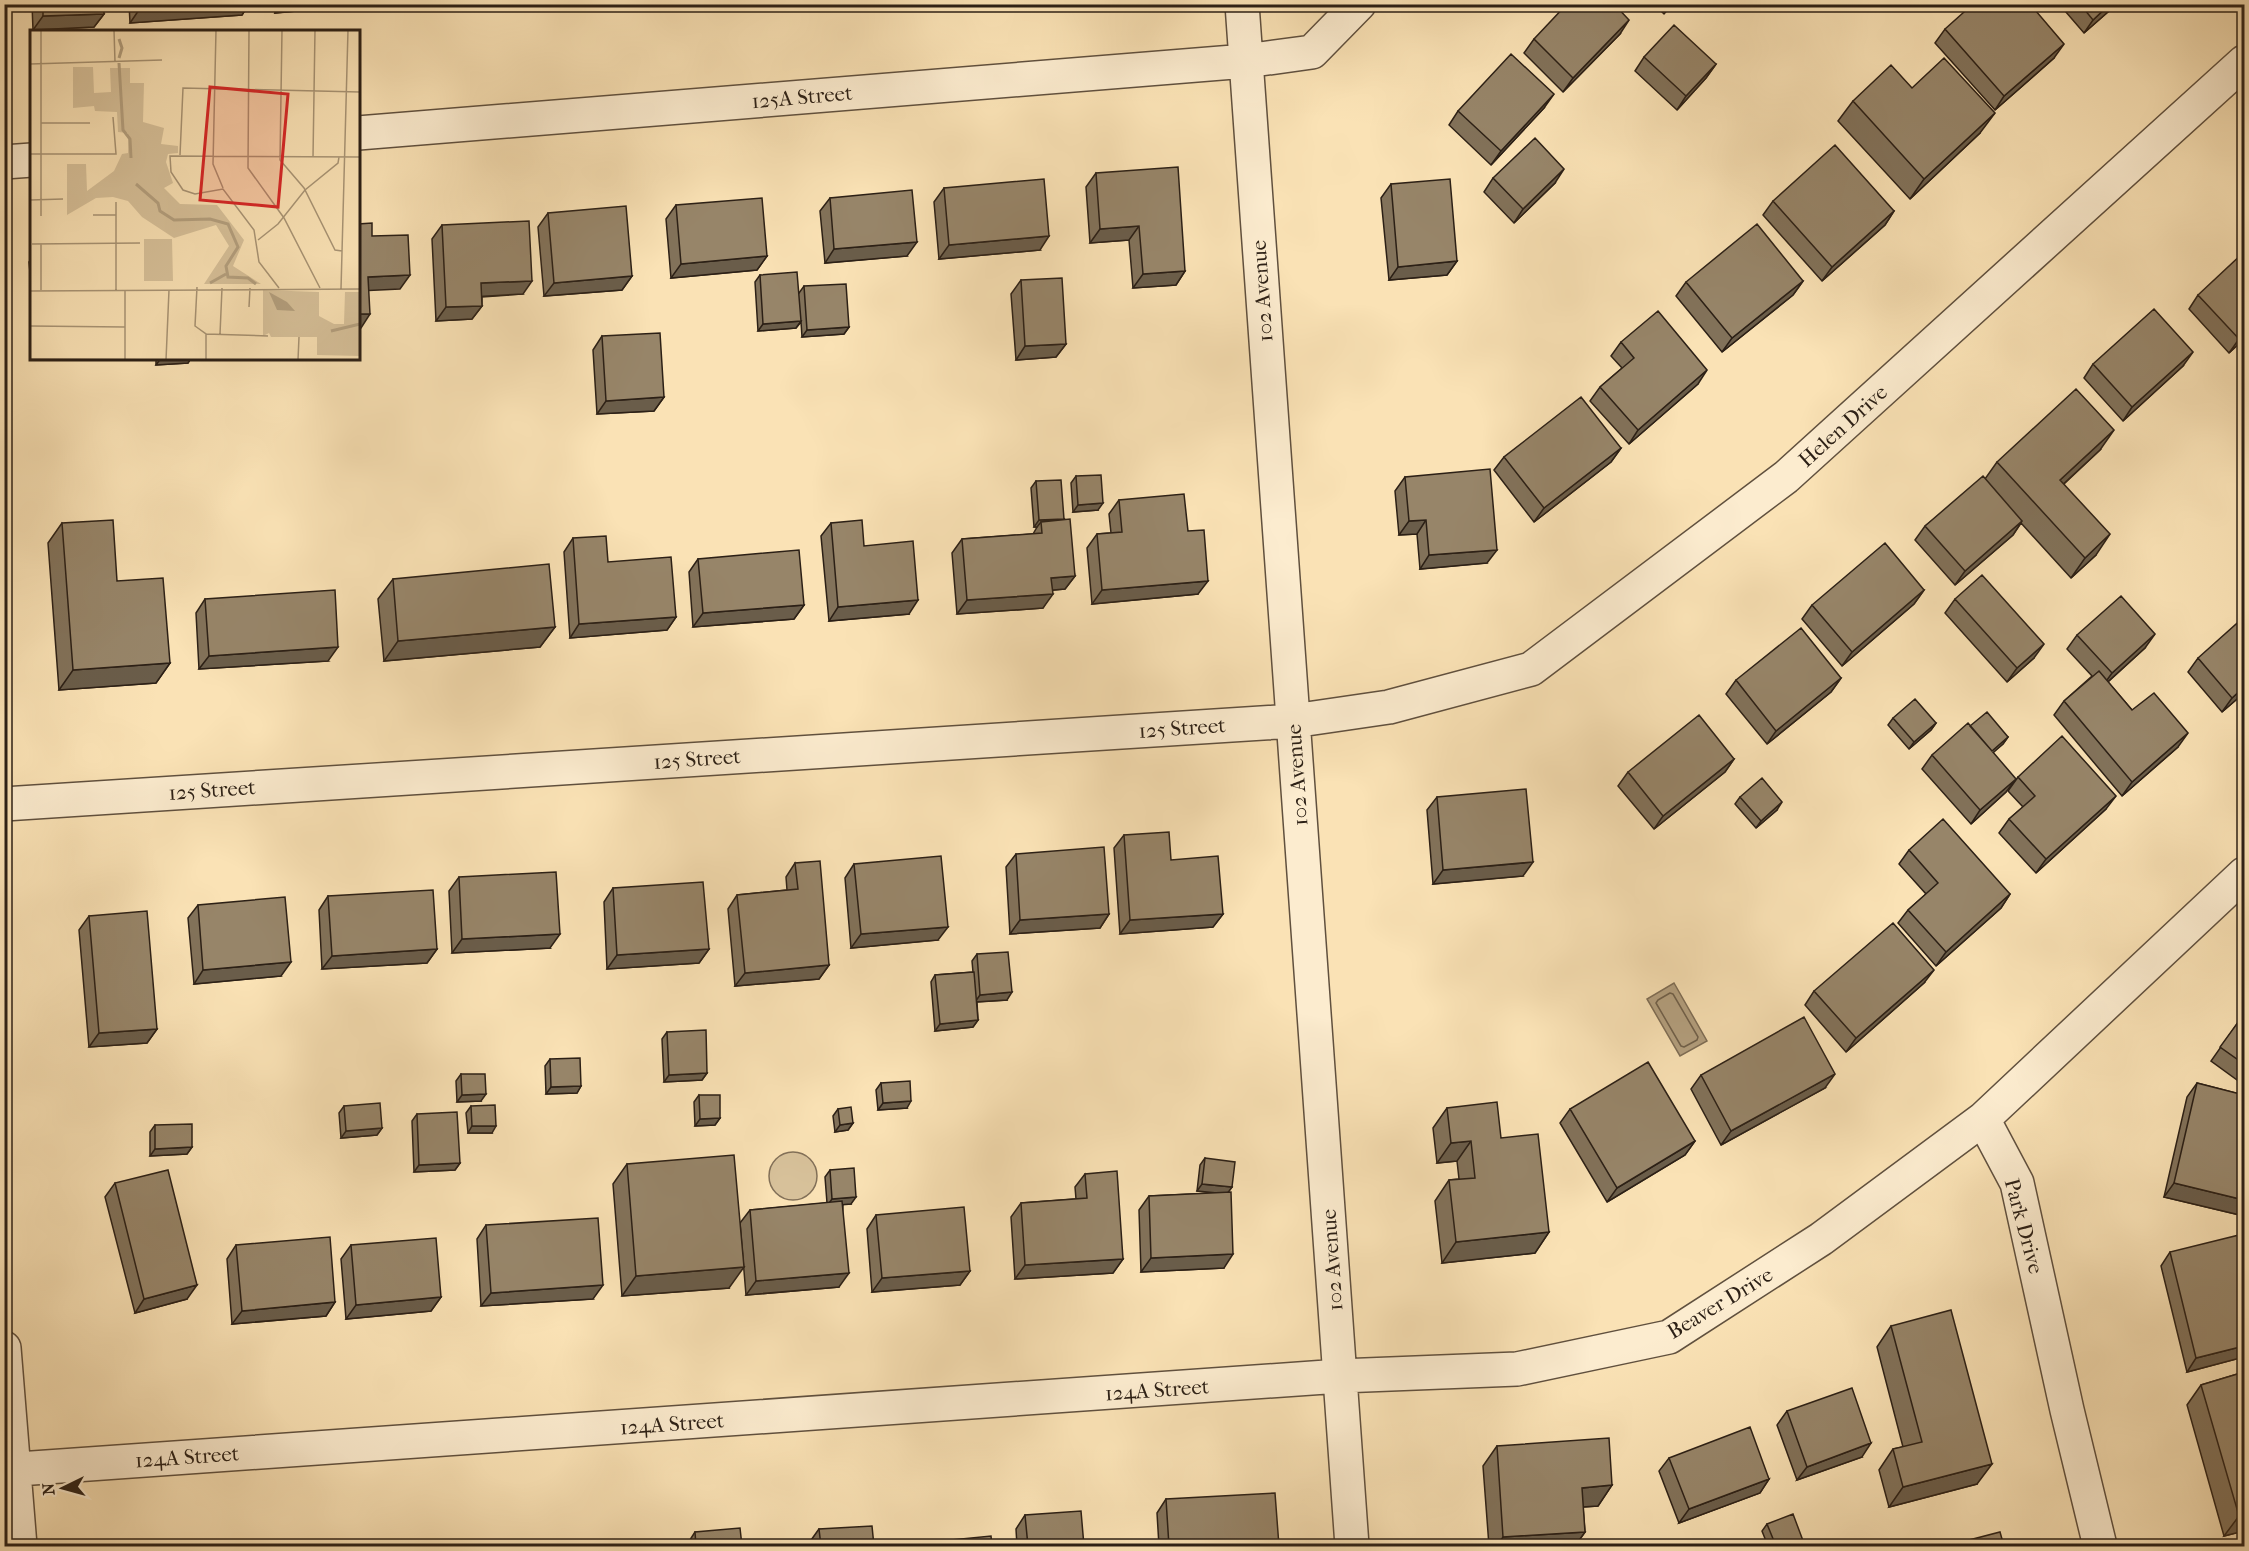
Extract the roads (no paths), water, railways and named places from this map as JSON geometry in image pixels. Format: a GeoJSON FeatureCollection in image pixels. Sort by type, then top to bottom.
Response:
{"type":"FeatureCollection","features":[{"type":"Feature","properties":{"kind":"street","name":"102 Avenue"},"geometry":{"type":"LineString","coordinates":[[1242,4],[1352,1546]]}},
{"type":"Feature","properties":{"kind":"street","name":"125A Street"},"geometry":{"type":"LineString","coordinates":[[360,133],[1246,61],[1312,52],[1359,4]]}},
{"type":"Feature","properties":{"kind":"street","name":"Helen Drive"},"geometry":{"type":"LineString","coordinates":[[1389,706],[1531,669],[1786,477],[2244,63]]}},
{"type":"Feature","properties":{"kind":"street"},"geometry":{"type":"LineString","coordinates":[[4,162],[30,160]]}},
{"type":"Feature","properties":{"kind":"street","name":"125 Street"},"geometry":{"type":"LineString","coordinates":[[4,804],[1293,721],[1389,706]]}},
{"type":"Feature","properties":{"kind":"street"},"geometry":{"type":"LineString","coordinates":[[1983,1119],[2244,874]]}},
{"type":"Feature","properties":{"kind":"street","name":"Beaver Drive"},"geometry":{"type":"LineString","coordinates":[[1340,1376],[1517,1369],[1670,1337],[1821,1239],[1983,1119]]}},
{"type":"Feature","properties":{"kind":"street","name":"Park Drive"},"geometry":{"type":"LineString","coordinates":[[1983,1119],[2017,1183],[2100,1546]]}},
{"type":"Feature","properties":{"kind":"street"},"geometry":{"type":"LineString","coordinates":[[4,1348],[9,1470],[20,1546]]}},
{"type":"Feature","properties":{"kind":"street","name":"124A Street"},"geometry":{"type":"LineString","coordinates":[[9,1470],[1340,1376]]}},
{"type":"Feature","properties":{"kind":"water"},"geometry":{"type":"Polygon","coordinates":[[[1674,983],[1707,1041],[1680,1056],[1647,999],[1674,983]]]}}]}
